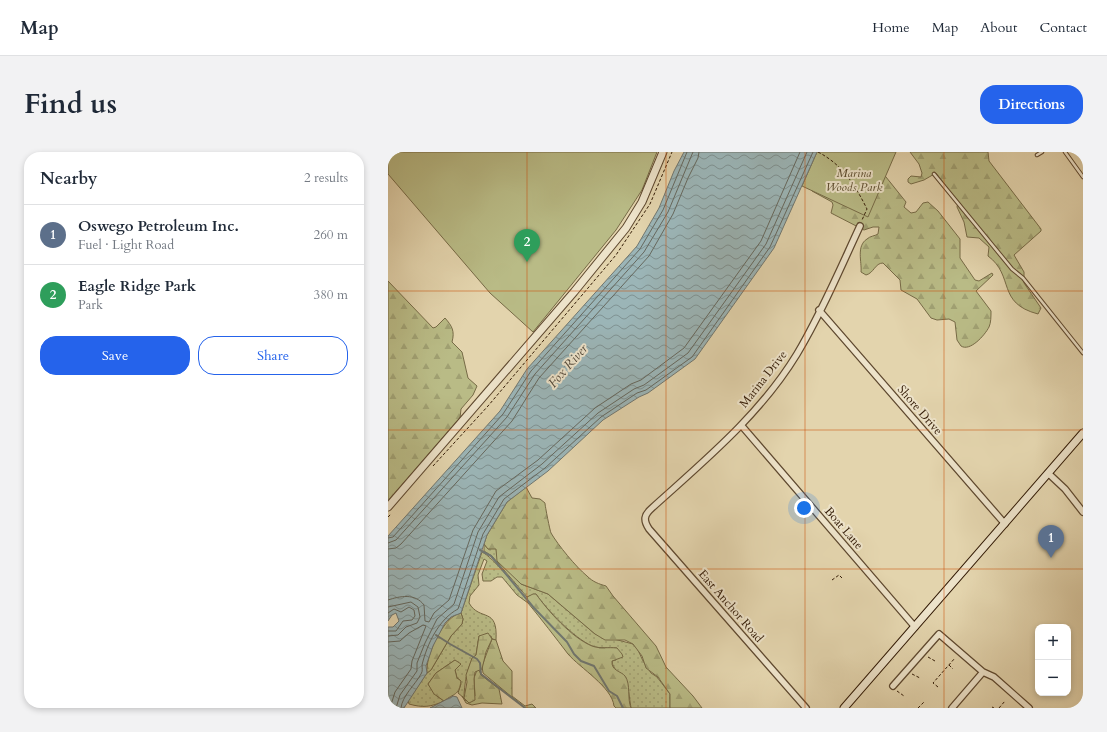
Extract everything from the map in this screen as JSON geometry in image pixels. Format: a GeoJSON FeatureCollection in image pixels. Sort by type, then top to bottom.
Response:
{"type":"FeatureCollection","features":[{"type":"Feature","properties":{"kind":"street"},"geometry":{"type":"LineString","coordinates":[[388,507],[574,292],[617,238],[642,202],[663,152]]}},
{"type":"Feature","properties":{"kind":"street","name":"Marina Drive"},"geometry":{"type":"LineString","coordinates":[[645,516],[741,426],[772,388],[797,354],[820,310],[860,226]]}},
{"type":"Feature","properties":{"kind":"street","name":"Shore Drive"},"geometry":{"type":"LineString","coordinates":[[820,310],[1005,524]]}},
{"type":"Feature","properties":{"kind":"street","name":"Boat Lane"},"geometry":{"type":"LineString","coordinates":[[741,426],[915,627]]}},
{"type":"Feature","properties":{"kind":"street"},"geometry":{"type":"LineString","coordinates":[[844,708],[1049,474],[1083,433]]}},
{"type":"Feature","properties":{"kind":"street"},"geometry":{"type":"LineString","coordinates":[[1049,474],[1065,489],[1083,512]]}},
{"type":"Feature","properties":{"kind":"street","name":"East Anchor Road"},"geometry":{"type":"LineString","coordinates":[[645,516],[645,521],[649,529],[806,708]]}},
{"type":"Feature","properties":{"kind":"street"},"geometry":{"type":"LineString","coordinates":[[895,688],[939,634],[983,672],[994,677],[1029,708]]}},
{"type":"Feature","properties":{"kind":"street"},"geometry":{"type":"LineString","coordinates":[[952,708],[983,672]]}},
{"type":"Feature","properties":{"kind":"lane"},"geometry":{"type":"LineString","coordinates":[[1037,155],[1042,152]]}},
{"type":"Feature","properties":{"kind":"lane"},"geometry":{"type":"LineString","coordinates":[[1065,152],[1083,177]]}},
{"type":"Feature","properties":{"kind":"lane"},"geometry":{"type":"LineString","coordinates":[[934,174],[1012,269],[1023,278],[1083,353]]}},
{"type":"Feature","properties":{"kind":"path"},"geometry":{"type":"LineString","coordinates":[[818,152],[841,168],[851,181],[867,209],[860,226]]}},
{"type":"Feature","properties":{"kind":"path"},"geometry":{"type":"LineString","coordinates":[[832,580],[839,575],[842,578]]}},
{"type":"Feature","properties":{"kind":"path"},"geometry":{"type":"LineString","coordinates":[[926,656],[934,662],[935,661]]}},
{"type":"Feature","properties":{"kind":"path"},"geometry":{"type":"LineString","coordinates":[[938,687],[933,683],[957,656]]}},
{"type":"Feature","properties":{"kind":"path"},"geometry":{"type":"LineString","coordinates":[[949,665],[953,669]]}},
{"type":"Feature","properties":{"kind":"path"},"geometry":{"type":"LineString","coordinates":[[911,673],[920,678]]}},
{"type":"Feature","properties":{"kind":"path"},"geometry":{"type":"LineString","coordinates":[[895,688],[904,696]]}},
{"type":"Feature","properties":{"kind":"path"},"geometry":{"type":"LineString","coordinates":[[999,708],[1005,701]]}},
{"type":"Feature","properties":{"kind":"path"},"geometry":{"type":"LineString","coordinates":[[918,708],[924,702]]}},
{"type":"Feature","properties":{"kind":"green space"},"geometry":{"type":"Polygon","coordinates":[[[388,152],[657,152],[642,190],[616,230],[533,332],[490,293],[388,174],[388,152]]]}},
{"type":"Feature","properties":{"kind":"green space","name":"Marina Woods Park"},"geometry":{"type":"Polygon","coordinates":[[[817,152],[896,152],[868,217],[802,186],[817,152]]]}},
{"type":"Feature","properties":{"kind":"green space"},"geometry":{"type":"Polygon","coordinates":[[[910,152],[988,152],[989,161],[1041,229],[1041,231],[1014,255],[1024,272],[1024,283],[1041,308],[1038,314],[1025,309],[1016,303],[1007,288],[1001,272],[988,256],[989,247],[979,238],[967,237],[964,222],[957,207],[958,202],[936,173],[924,180],[911,184],[908,182],[908,179],[911,176],[921,177],[922,173],[919,164],[910,152]]]}},
{"type":"Feature","properties":{"kind":"green space"},"geometry":{"type":"Polygon","coordinates":[[[882,172],[906,202],[904,207],[911,213],[916,212],[923,203],[928,202],[938,211],[960,239],[960,258],[975,280],[979,281],[992,273],[993,275],[976,291],[991,311],[990,325],[984,334],[973,345],[969,347],[961,346],[957,340],[955,322],[949,319],[937,320],[931,318],[917,299],[901,290],[900,280],[883,263],[880,263],[869,274],[866,275],[861,272],[860,254],[862,246],[868,238],[878,234],[879,227],[864,230],[831,213],[833,205],[832,202],[812,191],[809,180],[882,172]]]}},
{"type":"Feature","properties":{"kind":"green space"},"geometry":{"type":"Polygon","coordinates":[[[388,281],[433,328],[445,318],[452,329],[452,342],[462,352],[468,378],[477,386],[473,395],[461,409],[460,418],[388,501],[388,281]]]}},
{"type":"Feature","properties":{"kind":"green space"},"geometry":{"type":"Polygon","coordinates":[[[526,487],[532,498],[540,499],[545,503],[551,533],[563,550],[589,578],[606,586],[656,646],[666,667],[702,708],[670,708],[670,694],[658,677],[646,668],[642,656],[633,644],[625,640],[605,640],[595,634],[548,594],[521,584],[497,561],[496,549],[488,549],[484,544],[487,535],[507,502],[526,487]]]}},
{"type":"Feature","properties":{"kind":"green space"},"geometry":{"type":"Polygon","coordinates":[[[484,544],[488,549],[496,548],[497,555],[521,584],[548,594],[595,634],[633,644],[651,673],[657,677],[670,694],[670,708],[631,708],[627,681],[612,664],[612,661],[616,660],[617,648],[595,647],[577,637],[547,608],[536,594],[527,597],[492,556],[484,551],[484,544]]]}},
{"type":"Feature","properties":{"kind":"green space"},"geometry":{"type":"Polygon","coordinates":[[[482,552],[493,560],[506,574],[528,601],[528,603],[517,595],[502,577],[497,577],[491,581],[483,581],[482,574],[487,561],[484,559],[478,575],[479,585],[470,596],[469,603],[473,609],[491,618],[496,629],[496,640],[492,639],[491,636],[479,636],[476,655],[470,664],[467,675],[464,698],[458,693],[461,684],[460,680],[457,678],[455,670],[460,665],[455,660],[436,673],[428,684],[437,696],[444,701],[435,705],[427,706],[409,704],[408,700],[427,673],[431,670],[451,636],[462,624],[463,619],[461,613],[482,552]]]}},
{"type":"Feature","properties":{"kind":"green space"},"geometry":{"type":"Polygon","coordinates":[[[536,594],[547,608],[576,637],[595,647],[617,648],[623,657],[612,661],[612,664],[615,669],[623,674],[627,679],[631,708],[616,708],[608,692],[602,685],[568,654],[528,603],[527,597],[536,594]]]}},
{"type":"Feature","properties":{"kind":"green space"},"geometry":{"type":"Polygon","coordinates":[[[461,613],[463,619],[462,624],[451,636],[431,670],[427,673],[429,657],[436,638],[448,621],[461,613]]]}},
{"type":"Feature","properties":{"kind":"green space"},"geometry":{"type":"Polygon","coordinates":[[[488,633],[492,639],[486,652],[482,669],[475,672],[475,700],[469,703],[464,698],[467,682],[466,675],[472,658],[476,655],[479,636],[488,633]]]}},
{"type":"Feature","properties":{"kind":"green space"},"geometry":{"type":"Polygon","coordinates":[[[492,639],[496,640],[503,661],[512,671],[512,696],[525,706],[532,704],[536,708],[525,708],[483,673],[482,666],[492,639]]]}},
{"type":"Feature","properties":{"kind":"green space"},"geometry":{"type":"Polygon","coordinates":[[[455,660],[461,664],[455,670],[457,678],[461,681],[460,686],[456,694],[444,701],[434,694],[428,684],[436,673],[455,660]]]}},
{"type":"Feature","properties":{"kind":"green space"},"geometry":{"type":"Polygon","coordinates":[[[477,670],[479,670],[481,675],[499,689],[502,704],[482,703],[472,705],[466,703],[462,696],[466,701],[475,696],[474,678],[477,670]]]}},
{"type":"Feature","properties":{"kind":"water","name":"Fox River"},"geometry":{"type":"Polygon","coordinates":[[[684,152],[817,152],[774,248],[695,359],[648,393],[639,397],[603,420],[548,471],[507,502],[487,535],[461,613],[451,617],[445,623],[433,646],[426,666],[427,673],[404,708],[388,708],[388,627],[393,627],[399,621],[396,613],[392,615],[388,621],[388,536],[500,411],[527,369],[637,246],[659,208],[674,171],[684,152]]]}},
{"type":"Feature","properties":{"kind":"water"},"geometry":{"type":"Polygon","coordinates":[[[453,696],[457,697],[462,708],[430,708],[453,696]]]}},
{"type":"Feature","properties":{"kind":"waterway"},"geometry":{"type":"LineString","coordinates":[[480,550],[491,556],[534,608],[567,642],[574,654],[581,661],[594,666],[609,691],[617,696],[623,708]]}},
{"type":"Feature","properties":{"kind":"waterway"},"geometry":{"type":"LineString","coordinates":[[436,635],[477,659],[480,663],[481,674],[525,708]]}},
{"type":"Feature","properties":{"kind":"place","name":"Eagle Ridge Park"},"geometry":{"type":"Point","coordinates":[527,262]}},
{"type":"Feature","properties":{"kind":"place","name":"Oswego Petroleum Inc."},"geometry":{"type":"Point","coordinates":[1051,558]}}]}
